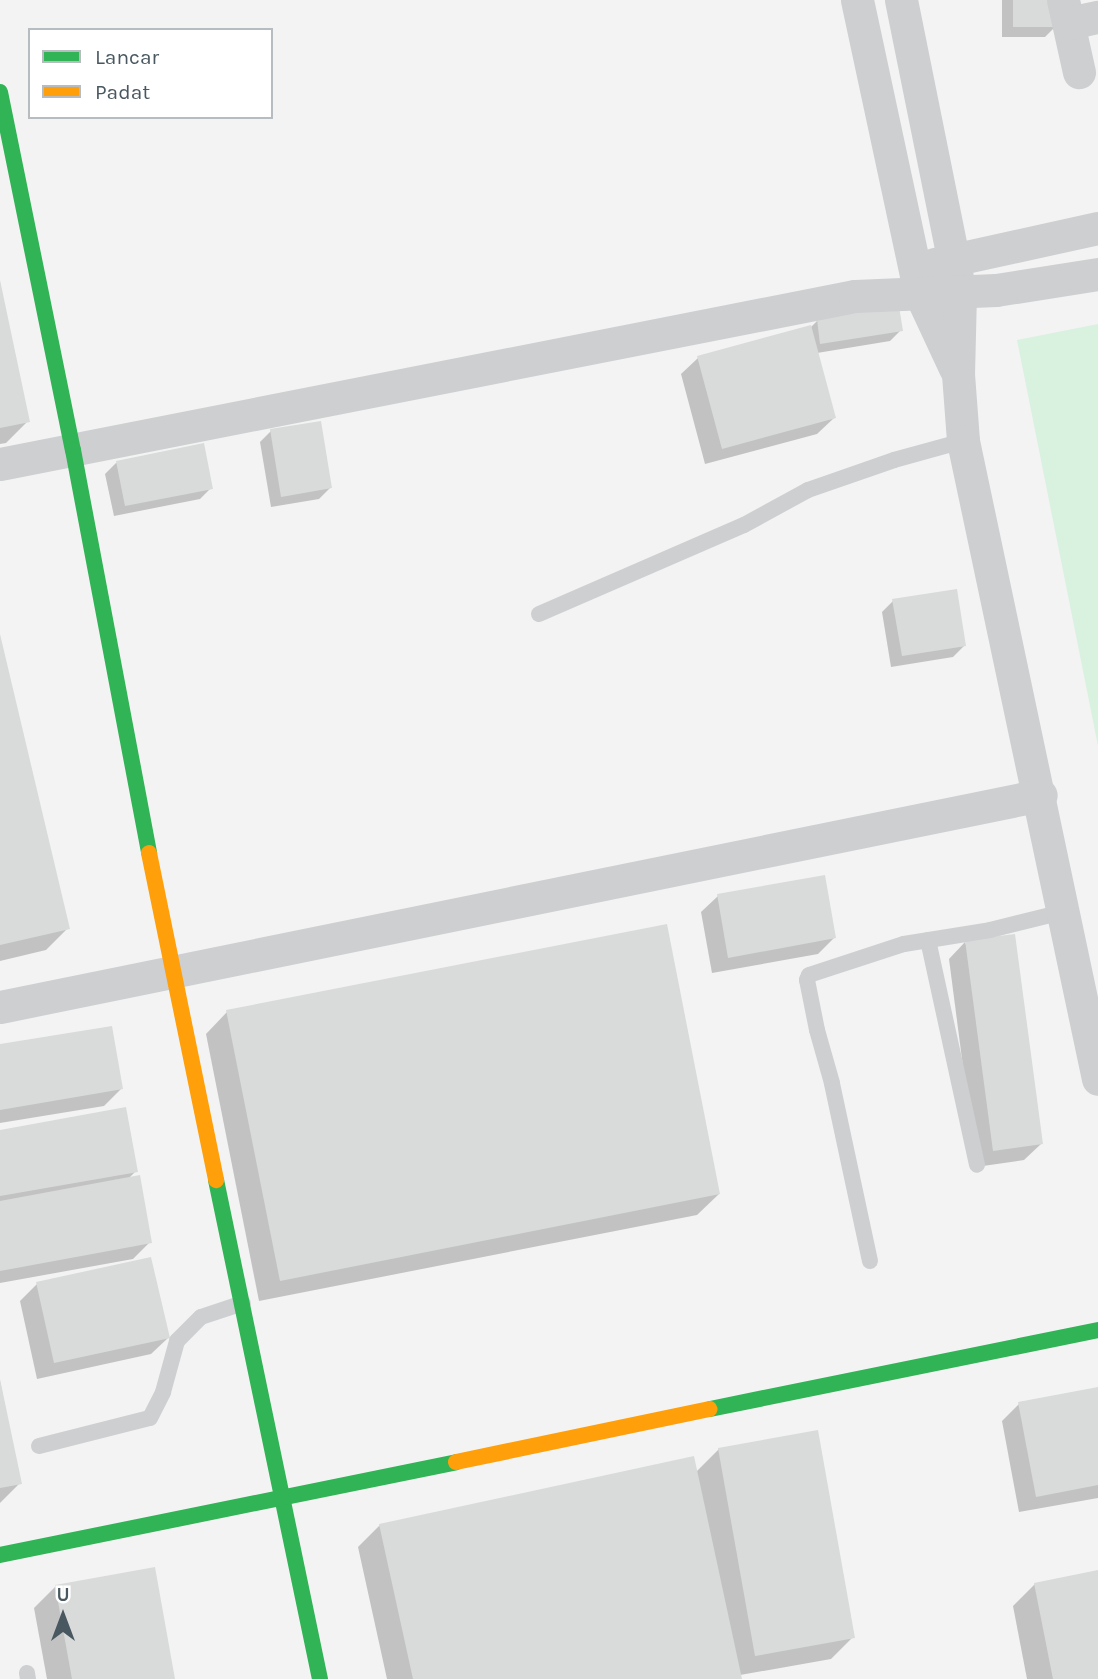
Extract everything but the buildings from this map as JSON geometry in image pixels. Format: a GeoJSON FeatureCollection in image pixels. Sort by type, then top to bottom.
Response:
{"type":"FeatureCollection","features":[{"type":"Feature","properties":{"kind":"street"},"geometry":{"type":"LineString","coordinates":[[858,0],[916,280],[958,374]]}},
{"type":"Feature","properties":{"kind":"street"},"geometry":{"type":"LineString","coordinates":[[901,0],[957,278],[958,374],[964,441],[1041,796],[1098,1079]]}},
{"type":"Feature","properties":{"kind":"street"},"geometry":{"type":"LineString","coordinates":[[1077,13],[1079,72]]}},
{"type":"Feature","properties":{"kind":"street"},"geometry":{"type":"LineString","coordinates":[[0,92],[73,450],[172,974],[320,1679]]}},
{"type":"Feature","properties":{"kind":"street"},"geometry":{"type":"LineString","coordinates":[[957,278],[1098,228]]}},
{"type":"Feature","properties":{"kind":"street"},"geometry":{"type":"LineString","coordinates":[[0,464],[855,296],[916,280],[957,278],[1037,285],[1098,274]]}},
{"type":"Feature","properties":{"kind":"street"},"geometry":{"type":"LineString","coordinates":[[0,1007],[1041,796]]}},
{"type":"Feature","properties":{"kind":"street"},"geometry":{"type":"LineString","coordinates":[[0,1555],[1098,1330]]}},
{"type":"Feature","properties":{"kind":"lane"},"geometry":{"type":"LineString","coordinates":[[539,614],[744,525],[808,490],[894,460],[964,441]]}},
{"type":"Feature","properties":{"kind":"lane"},"geometry":{"type":"LineString","coordinates":[[870,1261],[807,980],[812,972],[928,940],[990,930],[1063,912]]}},
{"type":"Feature","properties":{"kind":"lane"},"geometry":{"type":"LineString","coordinates":[[928,940],[977,1165]]}},
{"type":"Feature","properties":{"kind":"lane"},"geometry":{"type":"LineString","coordinates":[[39,1446],[150,1418],[163,1392],[177,1341],[201,1317],[243,1303]]}},
{"type":"Feature","properties":{"kind":"green space"},"geometry":{"type":"Polygon","coordinates":[[[1098,324],[1098,746],[1017,340],[1098,324]]]}},
{"type":"Feature","properties":{"kind":"traffic: fast"},"geometry":{"type":"LineString","coordinates":[[0,92],[73,450],[149,853]]}},
{"type":"Feature","properties":{"kind":"traffic: fast"},"geometry":{"type":"LineString","coordinates":[[216,1180],[320,1679]]}},
{"type":"Feature","properties":{"kind":"traffic: fast"},"geometry":{"type":"LineString","coordinates":[[710,1409],[1098,1330]]}},
{"type":"Feature","properties":{"kind":"traffic: fast"},"geometry":{"type":"LineString","coordinates":[[0,1555],[456,1462]]}},
{"type":"Feature","properties":{"kind":"traffic: slow"},"geometry":{"type":"LineString","coordinates":[[149,853],[216,1180]]}},
{"type":"Feature","properties":{"kind":"traffic: slow"},"geometry":{"type":"LineString","coordinates":[[456,1462],[710,1409]]}}]}
